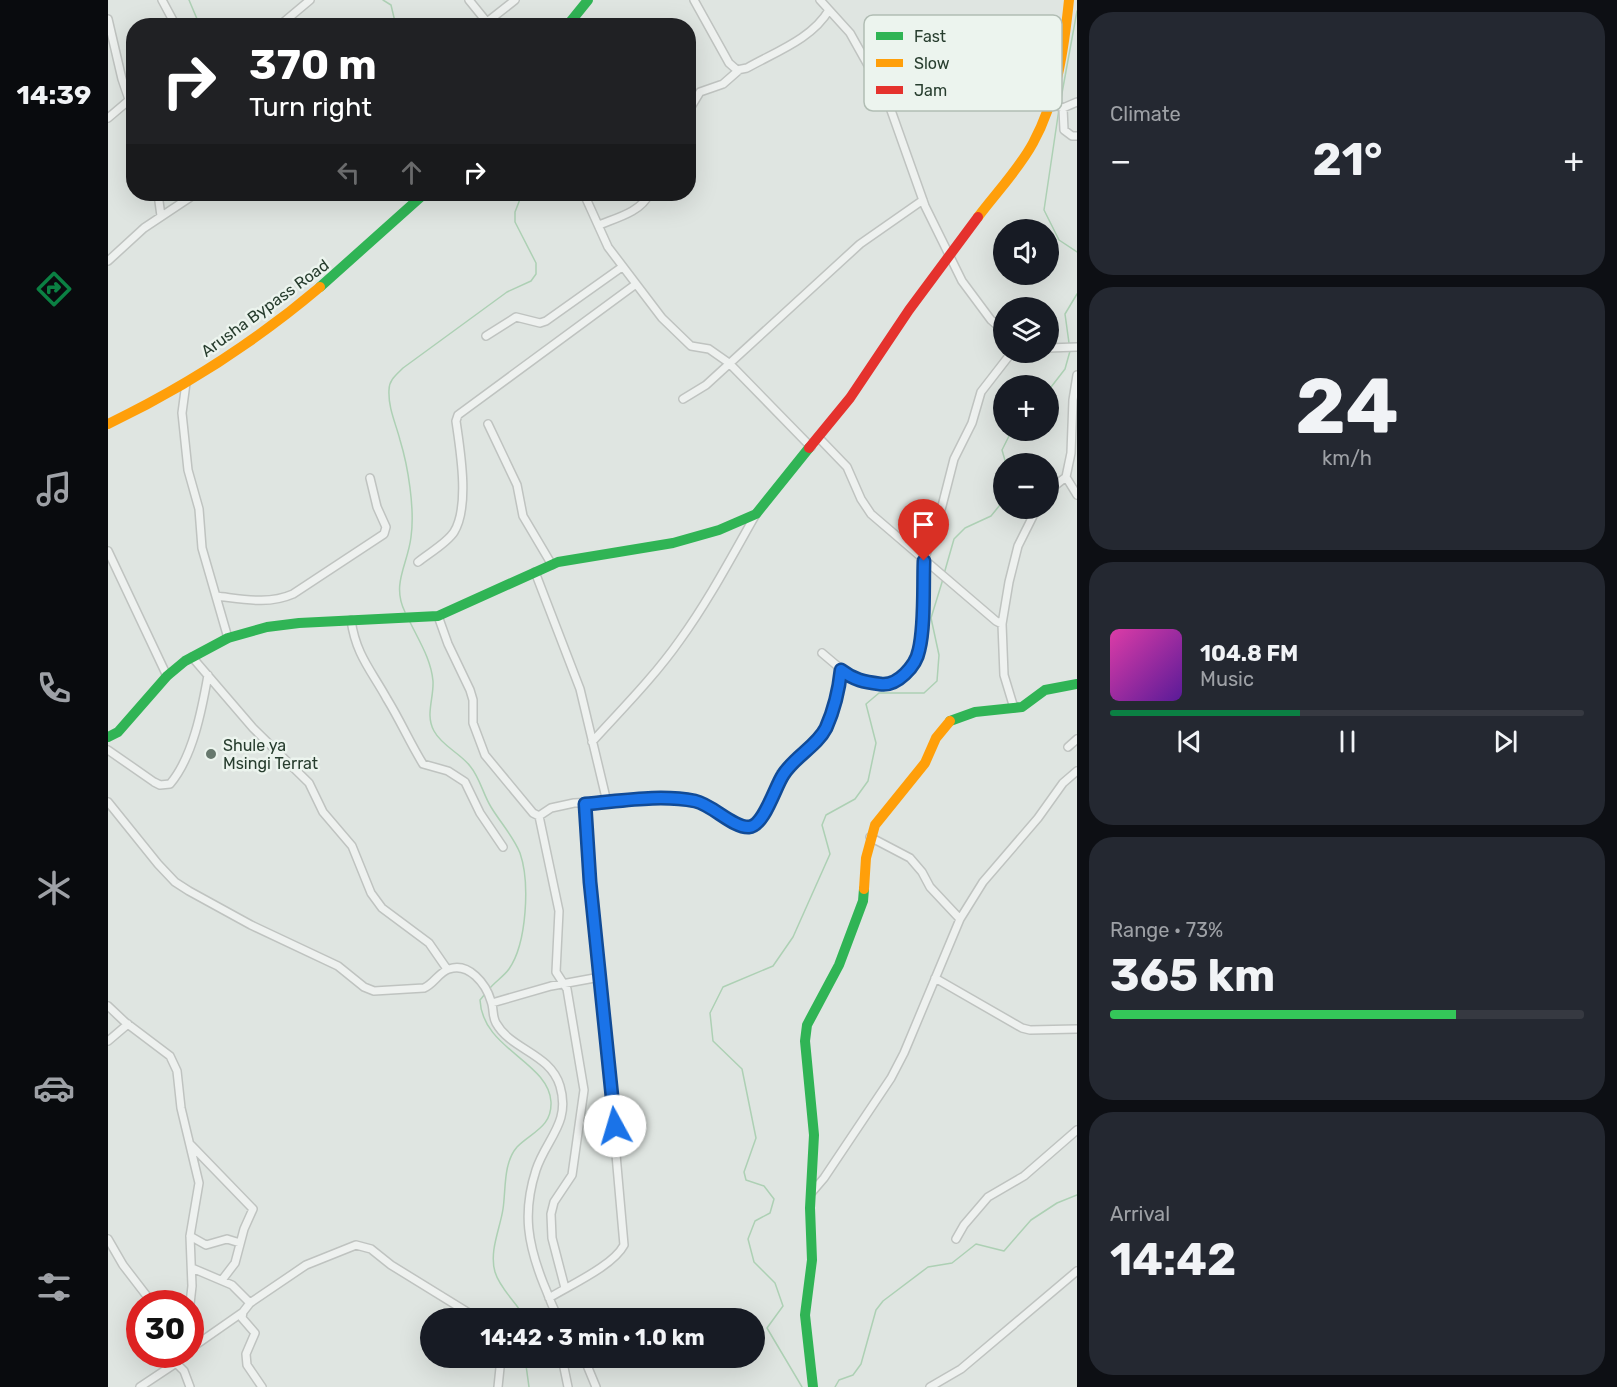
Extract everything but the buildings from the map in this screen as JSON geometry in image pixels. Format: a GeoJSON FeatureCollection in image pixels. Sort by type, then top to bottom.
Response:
{"type":"FeatureCollection","features":[{"type":"Feature","properties":{"kind":"street"},"geometry":{"type":"LineString","coordinates":[[162,0],[172,18]]}},
{"type":"Feature","properties":{"kind":"street"},"geometry":{"type":"LineString","coordinates":[[289,18],[310,0]]}},
{"type":"Feature","properties":{"kind":"street"},"geometry":{"type":"LineString","coordinates":[[469,0],[481,18]]}},
{"type":"Feature","properties":{"kind":"street"},"geometry":{"type":"LineString","coordinates":[[491,18],[515,0]]}},
{"type":"Feature","properties":{"kind":"street"},"geometry":{"type":"LineString","coordinates":[[573,18],[588,0]]}},
{"type":"Feature","properties":{"kind":"street"},"geometry":{"type":"LineString","coordinates":[[694,0],[729,63],[733,68],[739,70]]}},
{"type":"Feature","properties":{"kind":"street"},"geometry":{"type":"LineString","coordinates":[[820,0],[850,33],[864,58]]}},
{"type":"Feature","properties":{"kind":"street"},"geometry":{"type":"LineString","coordinates":[[1062,50],[1069,0]]}},
{"type":"Feature","properties":{"kind":"street"},"geometry":{"type":"LineString","coordinates":[[696,102],[699,92],[723,84],[739,70],[747,68],[809,33],[829,10]]}},
{"type":"Feature","properties":{"kind":"street"},"geometry":{"type":"LineString","coordinates":[[108,19],[126,82]]}},
{"type":"Feature","properties":{"kind":"street"},"geometry":{"type":"LineString","coordinates":[[1077,102],[1063,108],[1064,130],[1072,136],[1077,136]]}},
{"type":"Feature","properties":{"kind":"street"},"geometry":{"type":"LineString","coordinates":[[108,118],[126,103]]}},
{"type":"Feature","properties":{"kind":"street"},"geometry":{"type":"LineString","coordinates":[[891,111],[923,200],[950,256],[975,300],[993,322]]}},
{"type":"Feature","properties":{"kind":"street"},"geometry":{"type":"LineString","coordinates":[[592,742],[663,663],[681,639],[717,583],[756,514],[850,398],[909,310],[1032,145],[1047,111]]}},
{"type":"Feature","properties":{"kind":"street"},"geometry":{"type":"LineString","coordinates":[[683,399],[706,385],[860,244],[923,200]]}},
{"type":"Feature","properties":{"kind":"street"},"geometry":{"type":"LineString","coordinates":[[159,201],[161,216]]}},
{"type":"Feature","properties":{"kind":"street"},"geometry":{"type":"LineString","coordinates":[[108,261],[144,228],[184,201]]}},
{"type":"Feature","properties":{"kind":"street","name":"Arusha Bypass Road"},"geometry":{"type":"LineString","coordinates":[[108,424],[132,414],[186,383],[270,326],[328,281],[416,201]]}},
{"type":"Feature","properties":{"kind":"street"},"geometry":{"type":"LineString","coordinates":[[587,201],[608,247],[662,318],[691,346],[709,349],[729,363],[811,447]]}},
{"type":"Feature","properties":{"kind":"street"},"geometry":{"type":"LineString","coordinates":[[599,225],[630,212],[645,201]]}},
{"type":"Feature","properties":{"kind":"street"},"geometry":{"type":"LineString","coordinates":[[486,336],[516,317],[540,323],[554,318],[622,267]]}},
{"type":"Feature","properties":{"kind":"street"},"geometry":{"type":"LineString","coordinates":[[418,562],[452,535],[458,521],[464,469],[456,421],[458,415],[636,284]]}},
{"type":"Feature","properties":{"kind":"street"},"geometry":{"type":"LineString","coordinates":[[1059,347],[1075,345],[1077,347]]}},
{"type":"Feature","properties":{"kind":"street"},"geometry":{"type":"LineString","coordinates":[[822,653],[854,680],[888,686],[914,663],[920,647],[924,561],[954,459],[972,423],[981,392],[1003,363]]}},
{"type":"Feature","properties":{"kind":"street"},"geometry":{"type":"LineString","coordinates":[[1059,482],[1066,477],[1071,453],[1072,400],[1077,375]]}},
{"type":"Feature","properties":{"kind":"street"},"geometry":{"type":"LineString","coordinates":[[186,383],[182,413],[188,470],[199,509],[202,548],[228,638]]}},
{"type":"Feature","properties":{"kind":"street"},"geometry":{"type":"LineString","coordinates":[[488,424],[517,484],[523,516],[552,565]]}},
{"type":"Feature","properties":{"kind":"street"},"geometry":{"type":"LineString","coordinates":[[818,436],[847,467],[861,499],[871,514],[924,561],[1002,624]]}},
{"type":"Feature","properties":{"kind":"street"},"geometry":{"type":"LineString","coordinates":[[216,596],[266,602],[279,600],[293,594],[384,534],[386,527],[377,507],[370,477]]}},
{"type":"Feature","properties":{"kind":"street"},"geometry":{"type":"LineString","coordinates":[[1066,477],[1077,495]]}},
{"type":"Feature","properties":{"kind":"street"},"geometry":{"type":"LineString","coordinates":[[108,738],[118,732],[167,676],[192,657],[228,638],[267,627],[438,616],[552,565],[580,557],[634,551],[673,543],[719,530],[756,514]]}},
{"type":"Feature","properties":{"kind":"street"},"geometry":{"type":"LineString","coordinates":[[1014,708],[1004,675],[1002,624],[1018,546],[1032,519]]}},
{"type":"Feature","properties":{"kind":"street"},"geometry":{"type":"LineString","coordinates":[[738,522],[742,539]]}},
{"type":"Feature","properties":{"kind":"street"},"geometry":{"type":"LineString","coordinates":[[108,551],[167,676]]}},
{"type":"Feature","properties":{"kind":"street"},"geometry":{"type":"LineString","coordinates":[[535,572],[580,689],[607,802]]}},
{"type":"Feature","properties":{"kind":"street"},"geometry":{"type":"LineString","coordinates":[[438,616],[448,644],[470,690],[473,700],[473,723],[485,755],[533,813],[539,816]]}},
{"type":"Feature","properties":{"kind":"street"},"geometry":{"type":"LineString","coordinates":[[351,620],[354,640],[365,666],[386,696],[423,764],[448,771],[465,782],[480,813],[503,847]]}},
{"type":"Feature","properties":{"kind":"street"},"geometry":{"type":"LineString","coordinates":[[192,657],[253,728],[309,783],[327,817],[352,846],[371,893],[382,908],[429,943],[447,969]]}},
{"type":"Feature","properties":{"kind":"street"},"geometry":{"type":"LineString","coordinates":[[539,816],[551,808],[564,804],[673,798],[709,806],[742,826],[756,825],[784,773],[824,732],[833,708],[841,670]]}},
{"type":"Feature","properties":{"kind":"street"},"geometry":{"type":"LineString","coordinates":[[108,750],[154,782],[160,785],[170,784],[193,738],[203,705],[208,675]]}},
{"type":"Feature","properties":{"kind":"street"},"geometry":{"type":"LineString","coordinates":[[813,1387],[805,1315],[812,1260],[809,1226],[814,1135],[805,1061],[807,1025],[839,965],[863,901],[870,837],[875,825],[925,763],[936,738],[946,724],[963,715],[975,712],[1022,706],[1045,690],[1077,684]]}},
{"type":"Feature","properties":{"kind":"street"},"geometry":{"type":"LineString","coordinates":[[1068,747],[1077,739]]}},
{"type":"Feature","properties":{"kind":"street"},"geometry":{"type":"LineString","coordinates":[[812,1192],[825,1178],[891,1078],[904,1053],[960,919],[988,876],[1038,818],[1063,783],[1077,771]]}},
{"type":"Feature","properties":{"kind":"street"},"geometry":{"type":"LineString","coordinates":[[108,802],[175,882],[251,925],[339,966],[364,987],[374,991],[424,988],[447,969],[457,967],[473,974],[487,990],[497,1024],[514,1041],[541,1059],[559,1083],[562,1096],[561,1120],[536,1171],[528,1217],[528,1235],[534,1260],[553,1308]]}},
{"type":"Feature","properties":{"kind":"street"},"geometry":{"type":"LineString","coordinates":[[549,1298],[602,1266],[621,1252],[624,1245],[585,804]]}},
{"type":"Feature","properties":{"kind":"street"},"geometry":{"type":"LineString","coordinates":[[539,816],[559,911],[556,972],[564,983],[577,1042],[584,1102],[572,1175],[554,1202],[551,1214],[552,1238],[565,1288]]}},
{"type":"Feature","properties":{"kind":"street"},"geometry":{"type":"LineString","coordinates":[[870,837],[914,862],[930,887],[960,919]]}},
{"type":"Feature","properties":{"kind":"street"},"geometry":{"type":"LineString","coordinates":[[492,1003],[564,983],[600,977]]}},
{"type":"Feature","properties":{"kind":"street"},"geometry":{"type":"LineString","coordinates":[[935,978],[1022,1028],[1030,1030],[1077,1029]]}},
{"type":"Feature","properties":{"kind":"street"},"geometry":{"type":"LineString","coordinates":[[108,1006],[156,1045],[174,1063],[181,1108],[199,1183],[190,1236],[191,1290]]}},
{"type":"Feature","properties":{"kind":"street"},"geometry":{"type":"LineString","coordinates":[[108,1041],[128,1024]]}},
{"type":"Feature","properties":{"kind":"street"},"geometry":{"type":"LineString","coordinates":[[956,1239],[988,1197],[1024,1176],[1077,1130]]}},
{"type":"Feature","properties":{"kind":"street"},"geometry":{"type":"LineString","coordinates":[[190,1144],[253,1207],[235,1263],[222,1280]]}},
{"type":"Feature","properties":{"kind":"street"},"geometry":{"type":"LineString","coordinates":[[190,1236],[206,1245],[227,1239],[240,1243]]}},
{"type":"Feature","properties":{"kind":"street"},"geometry":{"type":"LineString","coordinates":[[108,1239],[123,1265],[142,1290]]}},
{"type":"Feature","properties":{"kind":"street"},"geometry":{"type":"LineString","coordinates":[[204,1339],[243,1312],[249,1303],[306,1265],[356,1245],[371,1249],[391,1265],[461,1308]]}},
{"type":"Feature","properties":{"kind":"street"},"geometry":{"type":"LineString","coordinates":[[192,1268],[232,1285],[249,1303]]}},
{"type":"Feature","properties":{"kind":"street"},"geometry":{"type":"LineString","coordinates":[[930,1387],[961,1369],[1077,1271]]}},
{"type":"Feature","properties":{"kind":"street"},"geometry":{"type":"LineString","coordinates":[[243,1312],[244,1322],[254,1331],[255,1336],[247,1351],[246,1360],[262,1387]]}},
{"type":"Feature","properties":{"kind":"street"},"geometry":{"type":"LineString","coordinates":[[140,1387],[168,1368]]}},
{"type":"Feature","properties":{"kind":"street"},"geometry":{"type":"LineString","coordinates":[[181,1368],[190,1387]]}},
{"type":"Feature","properties":{"kind":"street"},"geometry":{"type":"LineString","coordinates":[[498,1386],[500,1368]]}},
{"type":"Feature","properties":{"kind":"street"},"geometry":{"type":"LineString","coordinates":[[563,1368],[568,1387]]}},
{"type":"Feature","properties":{"kind":"street"},"geometry":{"type":"LineString","coordinates":[[588,1368],[596,1387]]}},
{"type":"Feature","properties":{"kind":"waterway"},"geometry":{"type":"LineString","coordinates":[[189,0],[197,18]]}},
{"type":"Feature","properties":{"kind":"waterway"},"geometry":{"type":"LineString","coordinates":[[383,0],[391,5],[394,18]]}},
{"type":"Feature","properties":{"kind":"waterway"},"geometry":{"type":"LineString","coordinates":[[1062,93],[1077,11]]}},
{"type":"Feature","properties":{"kind":"waterway"},"geometry":{"type":"LineString","coordinates":[[1059,111],[1044,210],[1059,240],[1077,252]]}},
{"type":"Feature","properties":{"kind":"waterway"},"geometry":{"type":"LineString","coordinates":[[405,612],[401,602],[400,583],[411,537],[411,501],[406,462],[390,403],[389,386],[403,368],[507,292],[531,281],[536,274],[536,263],[515,222],[515,212],[519,201]]}},
{"type":"Feature","properties":{"kind":"waterway"},"geometry":{"type":"LineString","coordinates":[[1069,343],[1065,314],[1077,294]]}},
{"type":"Feature","properties":{"kind":"waterway"},"geometry":{"type":"LineString","coordinates":[[1059,377],[1065,369],[1070,351]]}},
{"type":"Feature","properties":{"kind":"waterway"},"geometry":{"type":"LineString","coordinates":[[1003,453],[1006,441]]}},
{"type":"Feature","properties":{"kind":"waterway"},"geometry":{"type":"LineString","coordinates":[[944,574],[954,539],[965,528],[993,514]]}},
{"type":"Feature","properties":{"kind":"waterway"},"geometry":{"type":"LineString","coordinates":[[802,1387],[767,1328],[783,1306],[775,1283],[754,1262],[748,1239],[755,1221],[770,1213],[774,1199],[764,1186],[746,1180],[744,1172],[756,1138],[742,1069],[713,1041],[710,1013],[723,987],[773,966],[793,937],[830,854],[822,825],[826,815],[855,799],[868,781],[876,743],[866,704],[879,693],[924,693],[937,681],[939,655],[931,618],[943,579]]}},
{"type":"Feature","properties":{"kind":"waterway"},"geometry":{"type":"LineString","coordinates":[[410,622],[432,673],[431,725],[437,736],[466,761],[473,771],[491,807],[517,847],[523,865],[526,896],[520,944],[509,969],[490,988]]}},
{"type":"Feature","properties":{"kind":"waterway"},"geometry":{"type":"LineString","coordinates":[[485,994],[480,1000],[484,1017],[492,1031],[539,1076],[547,1088],[551,1102],[545,1123],[517,1147],[509,1161],[503,1209],[494,1248],[493,1264],[497,1278],[519,1308]]}},
{"type":"Feature","properties":{"kind":"waterway"},"geometry":{"type":"LineString","coordinates":[[835,1387],[839,1380],[853,1375],[861,1364],[876,1310],[883,1301],[928,1267],[952,1263],[976,1244],[1004,1251],[1031,1220],[1057,1203],[1077,1195]]}},
{"type":"Feature","properties":{"kind":"waterway"},"geometry":{"type":"LineString","coordinates":[[526,1368],[529,1387]]}},
{"type":"Feature","properties":{"kind":"traffic: fast"},"geometry":{"type":"LineString","coordinates":[[573,18],[588,0]]}},
{"type":"Feature","properties":{"kind":"traffic: fast"},"geometry":{"type":"LineString","coordinates":[[320,287],[416,201]]}},
{"type":"Feature","properties":{"kind":"traffic: fast"},"geometry":{"type":"LineString","coordinates":[[108,737],[118,732],[167,676],[185,661],[228,638],[267,627],[299,623],[438,616],[558,562],[673,543],[719,530],[756,514],[809,448]]}},
{"type":"Feature","properties":{"kind":"traffic: fast"},"geometry":{"type":"LineString","coordinates":[[950,721],[975,712],[1022,707],[1045,690],[1077,684]]}},
{"type":"Feature","properties":{"kind":"traffic: fast"},"geometry":{"type":"LineString","coordinates":[[813,1387],[805,1315],[812,1260],[810,1208],[814,1135],[805,1041],[807,1025],[839,965],[863,901],[864,889]]}},
{"type":"Feature","properties":{"kind":"traffic: slow"},"geometry":{"type":"LineString","coordinates":[[1062,52],[1069,0]]}},
{"type":"Feature","properties":{"kind":"traffic: slow"},"geometry":{"type":"LineString","coordinates":[[978,217],[1021,162],[1033,143],[1047,111]]}},
{"type":"Feature","properties":{"kind":"traffic: slow"},"geometry":{"type":"LineString","coordinates":[[108,424],[192,379],[245,345],[320,287]]}},
{"type":"Feature","properties":{"kind":"traffic: slow"},"geometry":{"type":"LineString","coordinates":[[864,889],[866,858],[875,825],[925,763],[936,738],[950,721]]}},
{"type":"Feature","properties":{"kind":"traffic: jam"},"geometry":{"type":"LineString","coordinates":[[809,448],[850,398],[909,310],[978,217]]}},
{"type":"Feature","properties":{"kind":"place","name":"Shule ya Msingi Terrat"},"geometry":{"type":"Point","coordinates":[211,754]}},
{"type":"Feature","properties":{"kind":"route"},"geometry":{"type":"LineString","coordinates":[[615,1126],[590,882],[585,804],[673,798],[709,806],[742,826],[756,825],[784,773],[824,732],[840,683],[841,670],[854,680],[888,686],[914,663],[920,647],[924,561]]}}]}
